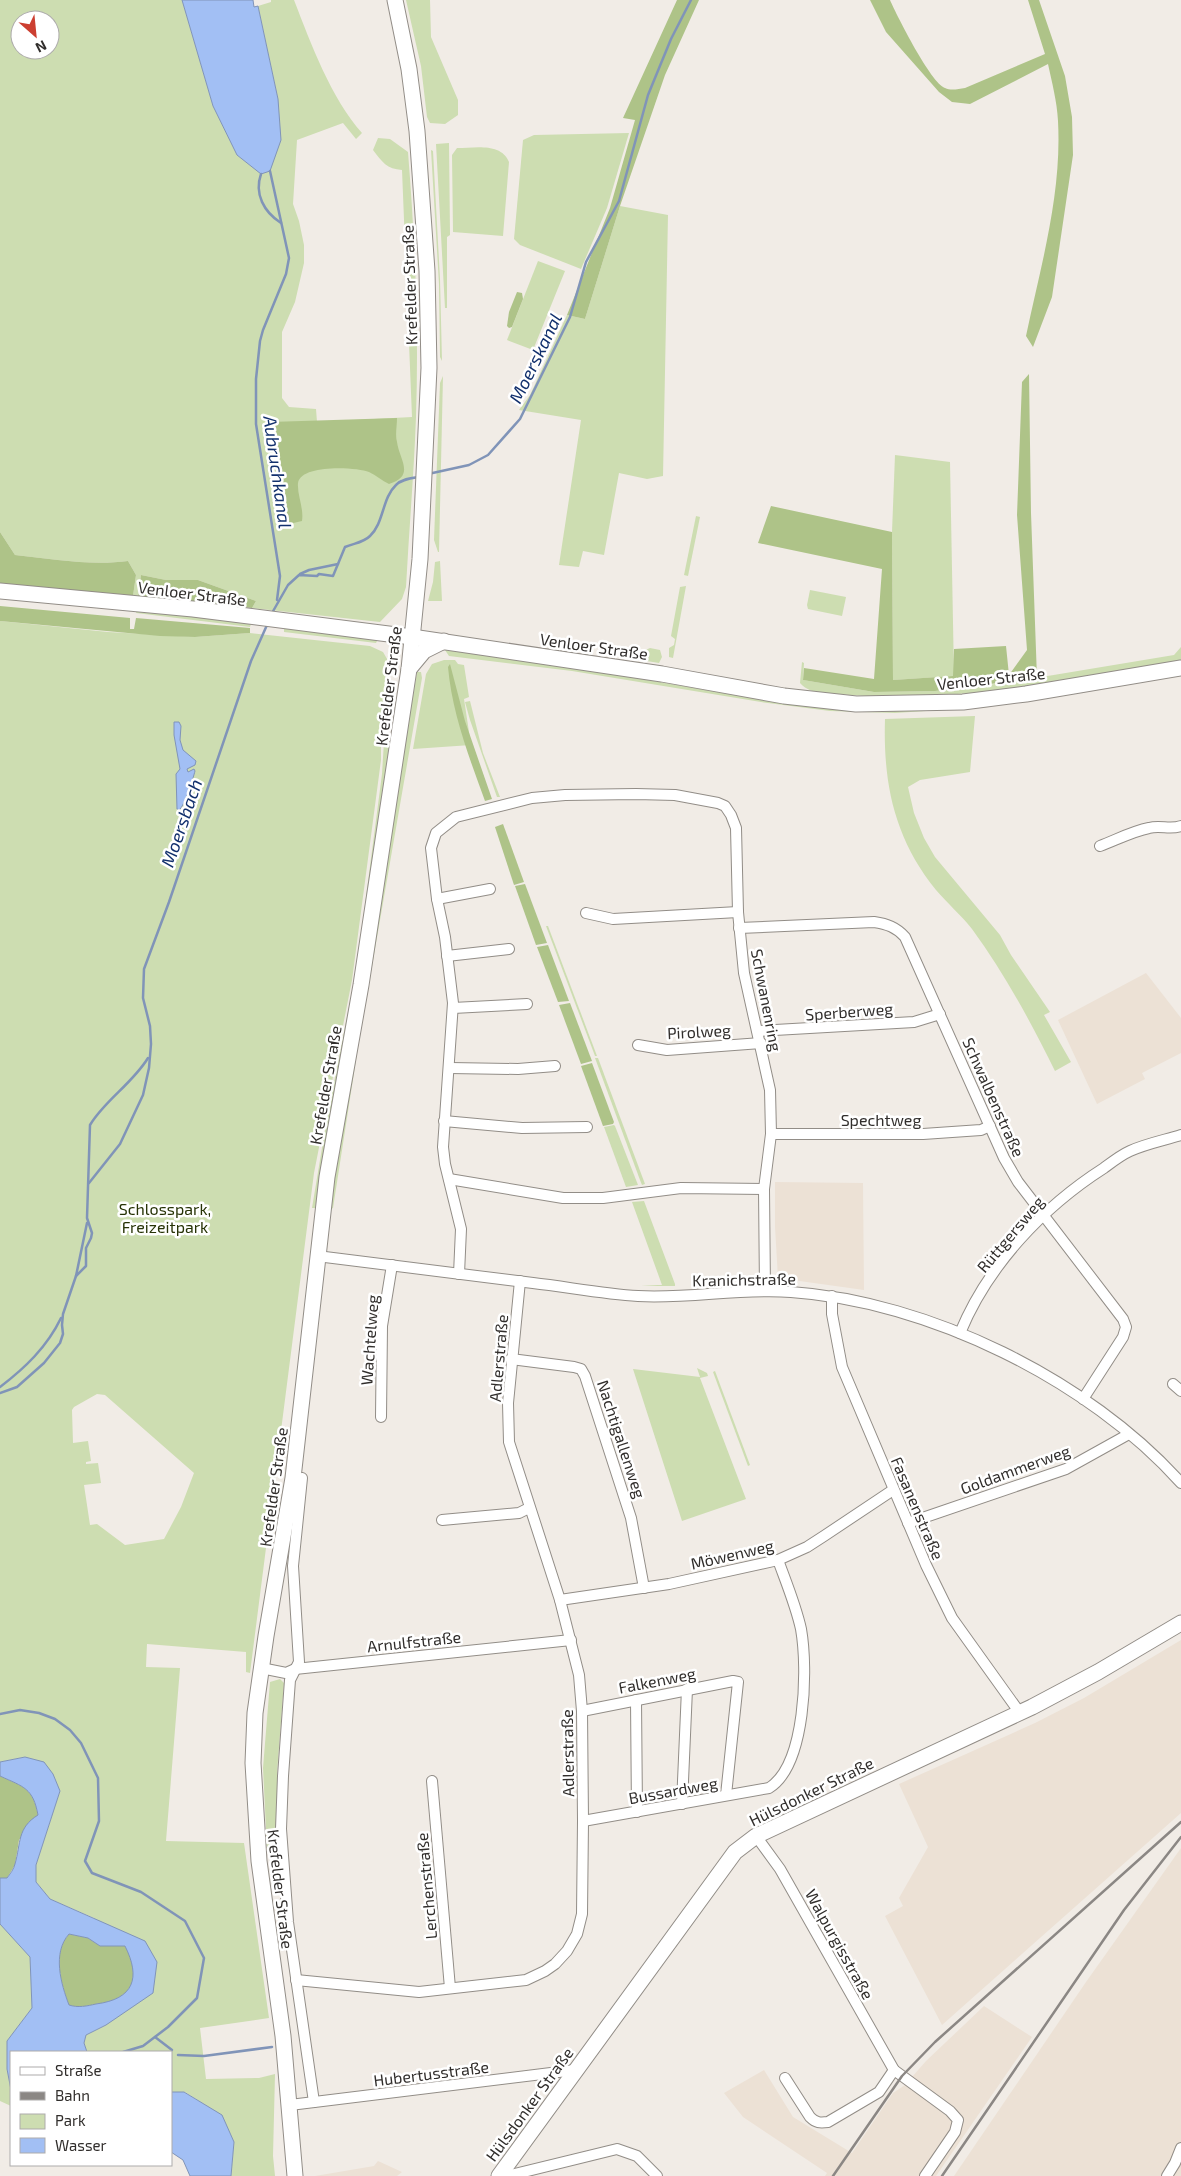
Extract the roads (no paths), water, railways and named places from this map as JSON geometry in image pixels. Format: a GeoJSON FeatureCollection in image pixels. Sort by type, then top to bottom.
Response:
{"type":"FeatureCollection","features":[{"type":"Feature","properties":{"kind":"main road","name":"Krefelder Straße"},"geometry":{"type":"LineString","coordinates":[[295,2176],[283,2036],[258,1861],[255,1813],[255,1723],[261,1668],[293,1478],[317,1256],[336,1121],[362,985],[409,669],[420,559],[429,368],[428,271],[417,131],[409,70],[395,0]]}},
{"type":"Feature","properties":{"kind":"main road","name":"Venloer Straße"},"geometry":{"type":"LineString","coordinates":[[0,591],[193,609],[444,641],[662,674],[774,694],[856,704],[963,702],[1026,694],[1181,668]]}},
{"type":"Feature","properties":{"kind":"main road"},"geometry":{"type":"LineString","coordinates":[[409,669],[424,651],[444,641]]}},
{"type":"Feature","properties":{"kind":"main road","name":"Hülsdonker Straße"},"geometry":{"type":"LineString","coordinates":[[499,2176],[735,1852],[756,1836],[1020,1713],[1098,1672],[1181,1623]]}},
{"type":"Feature","properties":{"kind":"street","name":"Schwanenring"},"geometry":{"type":"LineString","coordinates":[[459,1274],[461,1229],[443,1147],[450,1068],[452,1008],[447,956],[431,848],[436,833],[456,817],[532,798],[565,795],[675,795],[725,806],[736,828],[738,912],[744,973],[770,1090],[771,1134],[764,1189],[765,1291]]}},
{"type":"Feature","properties":{"kind":"street"},"geometry":{"type":"LineString","coordinates":[[1100,846],[1147,828],[1160,826],[1174,828],[1181,826]]}},
{"type":"Feature","properties":{"kind":"street"},"geometry":{"type":"LineString","coordinates":[[437,898],[490,889]]}},
{"type":"Feature","properties":{"kind":"street"},"geometry":{"type":"LineString","coordinates":[[586,913],[613,919],[738,912]]}},
{"type":"Feature","properties":{"kind":"street","name":"Schwalbenstraße"},"geometry":{"type":"LineString","coordinates":[[739,928],[874,922],[888,924],[905,937],[1004,1158],[1018,1182],[1044,1213],[1123,1319],[1126,1327],[1123,1336],[1083,1399]]}},
{"type":"Feature","properties":{"kind":"street"},"geometry":{"type":"LineString","coordinates":[[447,956],[509,949]]}},
{"type":"Feature","properties":{"kind":"street"},"geometry":{"type":"LineString","coordinates":[[452,1008],[527,1004]]}},
{"type":"Feature","properties":{"kind":"street","name":"Sperberweg"},"geometry":{"type":"LineString","coordinates":[[758,1032],[914,1022],[940,1014]]}},
{"type":"Feature","properties":{"kind":"street","name":"Pirolweg"},"geometry":{"type":"LineString","coordinates":[[638,1045],[666,1050],[761,1043]]}},
{"type":"Feature","properties":{"kind":"street"},"geometry":{"type":"LineString","coordinates":[[450,1068],[518,1069],[555,1066]]}},
{"type":"Feature","properties":{"kind":"street"},"geometry":{"type":"LineString","coordinates":[[444,1121],[522,1128],[587,1127]]}},
{"type":"Feature","properties":{"kind":"street","name":"Spechtweg"},"geometry":{"type":"LineString","coordinates":[[771,1134],[923,1134],[981,1130],[990,1126]]}},
{"type":"Feature","properties":{"kind":"street","name":"Rüttgersweg"},"geometry":{"type":"LineString","coordinates":[[960,1332],[966,1318],[990,1279],[1044,1213],[1077,1185],[1130,1151],[1181,1135]]}},
{"type":"Feature","properties":{"kind":"street"},"geometry":{"type":"LineString","coordinates":[[449,1179],[563,1198],[603,1198],[681,1188],[764,1189]]}},
{"type":"Feature","properties":{"kind":"street","name":"Kranichstraße"},"geometry":{"type":"LineString","coordinates":[[317,1256],[639,1296],[765,1291],[832,1296],[910,1314],[960,1332],[1021,1362],[1083,1399],[1129,1434],[1181,1483]]}},
{"type":"Feature","properties":{"kind":"street","name":"Wachtelweg"},"geometry":{"type":"LineString","coordinates":[[381,1417],[382,1326],[392,1265]]}},
{"type":"Feature","properties":{"kind":"street","name":"Adlerstraße"},"geometry":{"type":"LineString","coordinates":[[296,1980],[419,1992],[526,1980],[545,1971],[567,1951],[577,1934],[582,1914],[583,1821],[582,1711],[579,1675],[560,1600],[529,1508],[510,1442],[508,1403],[520,1281]]}},
{"type":"Feature","properties":{"kind":"street","name":"Fasanenstraße"},"geometry":{"type":"LineString","coordinates":[[832,1296],[832,1314],[842,1367],[893,1490],[941,1597],[952,1618],[1020,1713]]}},
{"type":"Feature","properties":{"kind":"street","name":"Nachtigallenweg"},"geometry":{"type":"LineString","coordinates":[[511,1359],[581,1369],[585,1376],[631,1518],[644,1588]]}},
{"type":"Feature","properties":{"kind":"street","name":"Goldammerweg"},"geometry":{"type":"LineString","coordinates":[[908,1523],[1066,1470],[1129,1434]]}},
{"type":"Feature","properties":{"kind":"street","name":"Krefelder Straße"},"geometry":{"type":"LineString","coordinates":[[302,1478],[293,1566],[299,1662],[290,1680],[281,1829],[288,1922],[314,2102]]}},
{"type":"Feature","properties":{"kind":"street","name":"Möwenweg"},"geometry":{"type":"LineString","coordinates":[[560,1600],[644,1588],[778,1560],[807,1547],[893,1490]]}},
{"type":"Feature","properties":{"kind":"street"},"geometry":{"type":"LineString","coordinates":[[442,1520],[519,1513],[529,1508]]}},
{"type":"Feature","properties":{"kind":"street","name":"Bussardweg"},"geometry":{"type":"LineString","coordinates":[[583,1821],[769,1788],[780,1778],[792,1754],[802,1711],[804,1682],[801,1628],[778,1560]]}},
{"type":"Feature","properties":{"kind":"street","name":"Arnulfstraße"},"geometry":{"type":"LineString","coordinates":[[261,1668],[286,1672],[296,1669],[571,1640]]}},
{"type":"Feature","properties":{"kind":"street","name":"Falkenweg"},"geometry":{"type":"LineString","coordinates":[[582,1711],[687,1689],[732,1681],[738,1682],[726,1795]]}},
{"type":"Feature","properties":{"kind":"street"},"geometry":{"type":"LineString","coordinates":[[682,1804],[687,1689]]}},
{"type":"Feature","properties":{"kind":"street"},"geometry":{"type":"LineString","coordinates":[[636,1700],[638,1812]]}},
{"type":"Feature","properties":{"kind":"street","name":"Lerchenstraße"},"geometry":{"type":"LineString","coordinates":[[432,1781],[450,1988]]}},
{"type":"Feature","properties":{"kind":"street","name":"Walpurgisstraße"},"geometry":{"type":"LineString","coordinates":[[756,1836],[780,1869],[894,2070],[950,2111],[958,2120],[955,2132],[924,2176]]}},
{"type":"Feature","properties":{"kind":"street","name":"Hubertusstraße"},"geometry":{"type":"LineString","coordinates":[[290,2105],[575,2070]]}},
{"type":"Feature","properties":{"kind":"street"},"geometry":{"type":"LineString","coordinates":[[785,2078],[810,2117],[815,2122],[822,2123],[828,2122],[878,2092],[894,2070]]}},
{"type":"Feature","properties":{"kind":"street"},"geometry":{"type":"LineString","coordinates":[[1167,2176],[1176,2163],[1181,2148]]}},
{"type":"Feature","properties":{"kind":"street"},"geometry":{"type":"LineString","coordinates":[[507,2176],[617,2149],[638,2156],[657,2176]]}},
{"type":"Feature","properties":{"kind":"water"},"geometry":{"type":"Polygon","coordinates":[[[182,0],[253,0],[254,7],[258,6],[278,99],[281,140],[270,171],[261,174],[237,155],[213,106],[182,0]]]}},
{"type":"Feature","properties":{"kind":"water"},"geometry":{"type":"Polygon","coordinates":[[[174,722],[179,722],[181,726],[180,740],[183,750],[196,761],[195,765],[187,769],[188,772],[194,769],[195,771],[186,798],[179,810],[177,809],[176,774],[180,769],[174,735],[174,722]]]}},
{"type":"Feature","properties":{"kind":"water"},"geometry":{"type":"Polygon","coordinates":[[[25,1757],[44,1762],[53,1774],[60,1791],[36,1865],[36,1882],[50,1899],[145,1941],[157,1962],[153,1993],[106,2025],[86,2035],[84,2043],[87,2051],[10,2051],[10,2085],[7,2069],[7,2041],[32,2008],[30,1957],[0,1924],[0,1878],[7,1878],[12,1871],[23,1831],[26,1825],[38,1815],[30,1794],[21,1786],[0,1776],[0,1762],[25,1757]],[[69,1934],[64,1942],[59,1959],[63,1988],[69,2005],[79,2007],[109,2001],[126,1992],[131,1985],[133,1968],[125,1946],[100,1946],[88,1938],[69,1934]]]}},
{"type":"Feature","properties":{"kind":"water"},"geometry":{"type":"Polygon","coordinates":[[[172,2092],[184,2092],[222,2115],[234,2142],[231,2176],[190,2176],[183,2160],[172,2153],[172,2092]]]}},
{"type":"Feature","properties":{"kind":"waterway","name":"Moerskanal"},"geometry":{"type":"LineString","coordinates":[[428,474],[469,465],[488,455],[520,419],[570,317],[586,262],[619,201],[648,95],[671,39],[691,0]]}},
{"type":"Feature","properties":{"kind":"waterway","name":"Aubruchkanal"},"geometry":{"type":"LineString","coordinates":[[270,171],[289,258],[286,274],[260,341],[256,379],[256,424],[280,576],[277,600]]}},
{"type":"Feature","properties":{"kind":"waterway"},"geometry":{"type":"LineString","coordinates":[[261,174],[259,189],[262,202],[270,214],[281,223]]}},
{"type":"Feature","properties":{"kind":"waterway","name":"Moerskanal"},"geometry":{"type":"LineString","coordinates":[[272,613],[288,585],[299,575],[317,576],[319,574],[333,576],[345,547],[364,540],[375,531],[391,490],[404,480],[418,477]]}},
{"type":"Feature","properties":{"kind":"waterway"},"geometry":{"type":"LineString","coordinates":[[300,574],[309,570],[338,564]]}},
{"type":"Feature","properties":{"kind":"waterway","name":"Moersbach"},"geometry":{"type":"LineString","coordinates":[[89,1183],[120,1144],[143,1095],[149,1068],[151,1044],[150,1026],[143,998],[144,969],[169,902],[251,661],[267,625]]}},
{"type":"Feature","properties":{"kind":"waterway","name":"Moersbach"},"geometry":{"type":"LineString","coordinates":[[0,1393],[17,1387],[44,1363],[60,1343],[63,1334],[63,1314],[76,1276],[86,1266],[86,1248],[92,1233],[87,1218],[90,1125],[148,1058]]}},
{"type":"Feature","properties":{"kind":"waterway","name":"Moersbach"},"geometry":{"type":"LineString","coordinates":[[76,1276],[87,1223]]}},
{"type":"Feature","properties":{"kind":"waterway","name":"Moersbach"},"geometry":{"type":"LineString","coordinates":[[0,1387],[35,1356],[61,1318]]}},
{"type":"Feature","properties":{"kind":"waterway","name":"Moersbach"},"geometry":{"type":"LineString","coordinates":[[0,1714],[20,1710],[39,1713],[55,1719],[70,1730],[81,1743],[98,1778],[99,1821],[85,1861],[92,1873],[141,1892],[185,1921],[204,1958],[197,1998],[168,2027],[143,2046],[126,2051]]}},
{"type":"Feature","properties":{"kind":"waterway"},"geometry":{"type":"LineString","coordinates":[[155,2037],[172,2050]]}},
{"type":"Feature","properties":{"kind":"waterway"},"geometry":{"type":"LineString","coordinates":[[178,2055],[204,2056],[272,2047]]}},
{"type":"Feature","properties":{"kind":"railway"},"geometry":{"type":"LineString","coordinates":[[833,2176],[902,2076],[935,2042],[1181,1822]]}},
{"type":"Feature","properties":{"kind":"railway"},"geometry":{"type":"LineString","coordinates":[[942,2176],[1124,1910],[1181,1837]]}},
{"type":"Feature","properties":{"kind":"park label","name":"Schlosspark, Freizeitpark"},"geometry":{"type":"Point","coordinates":[165,1217]}}]}
